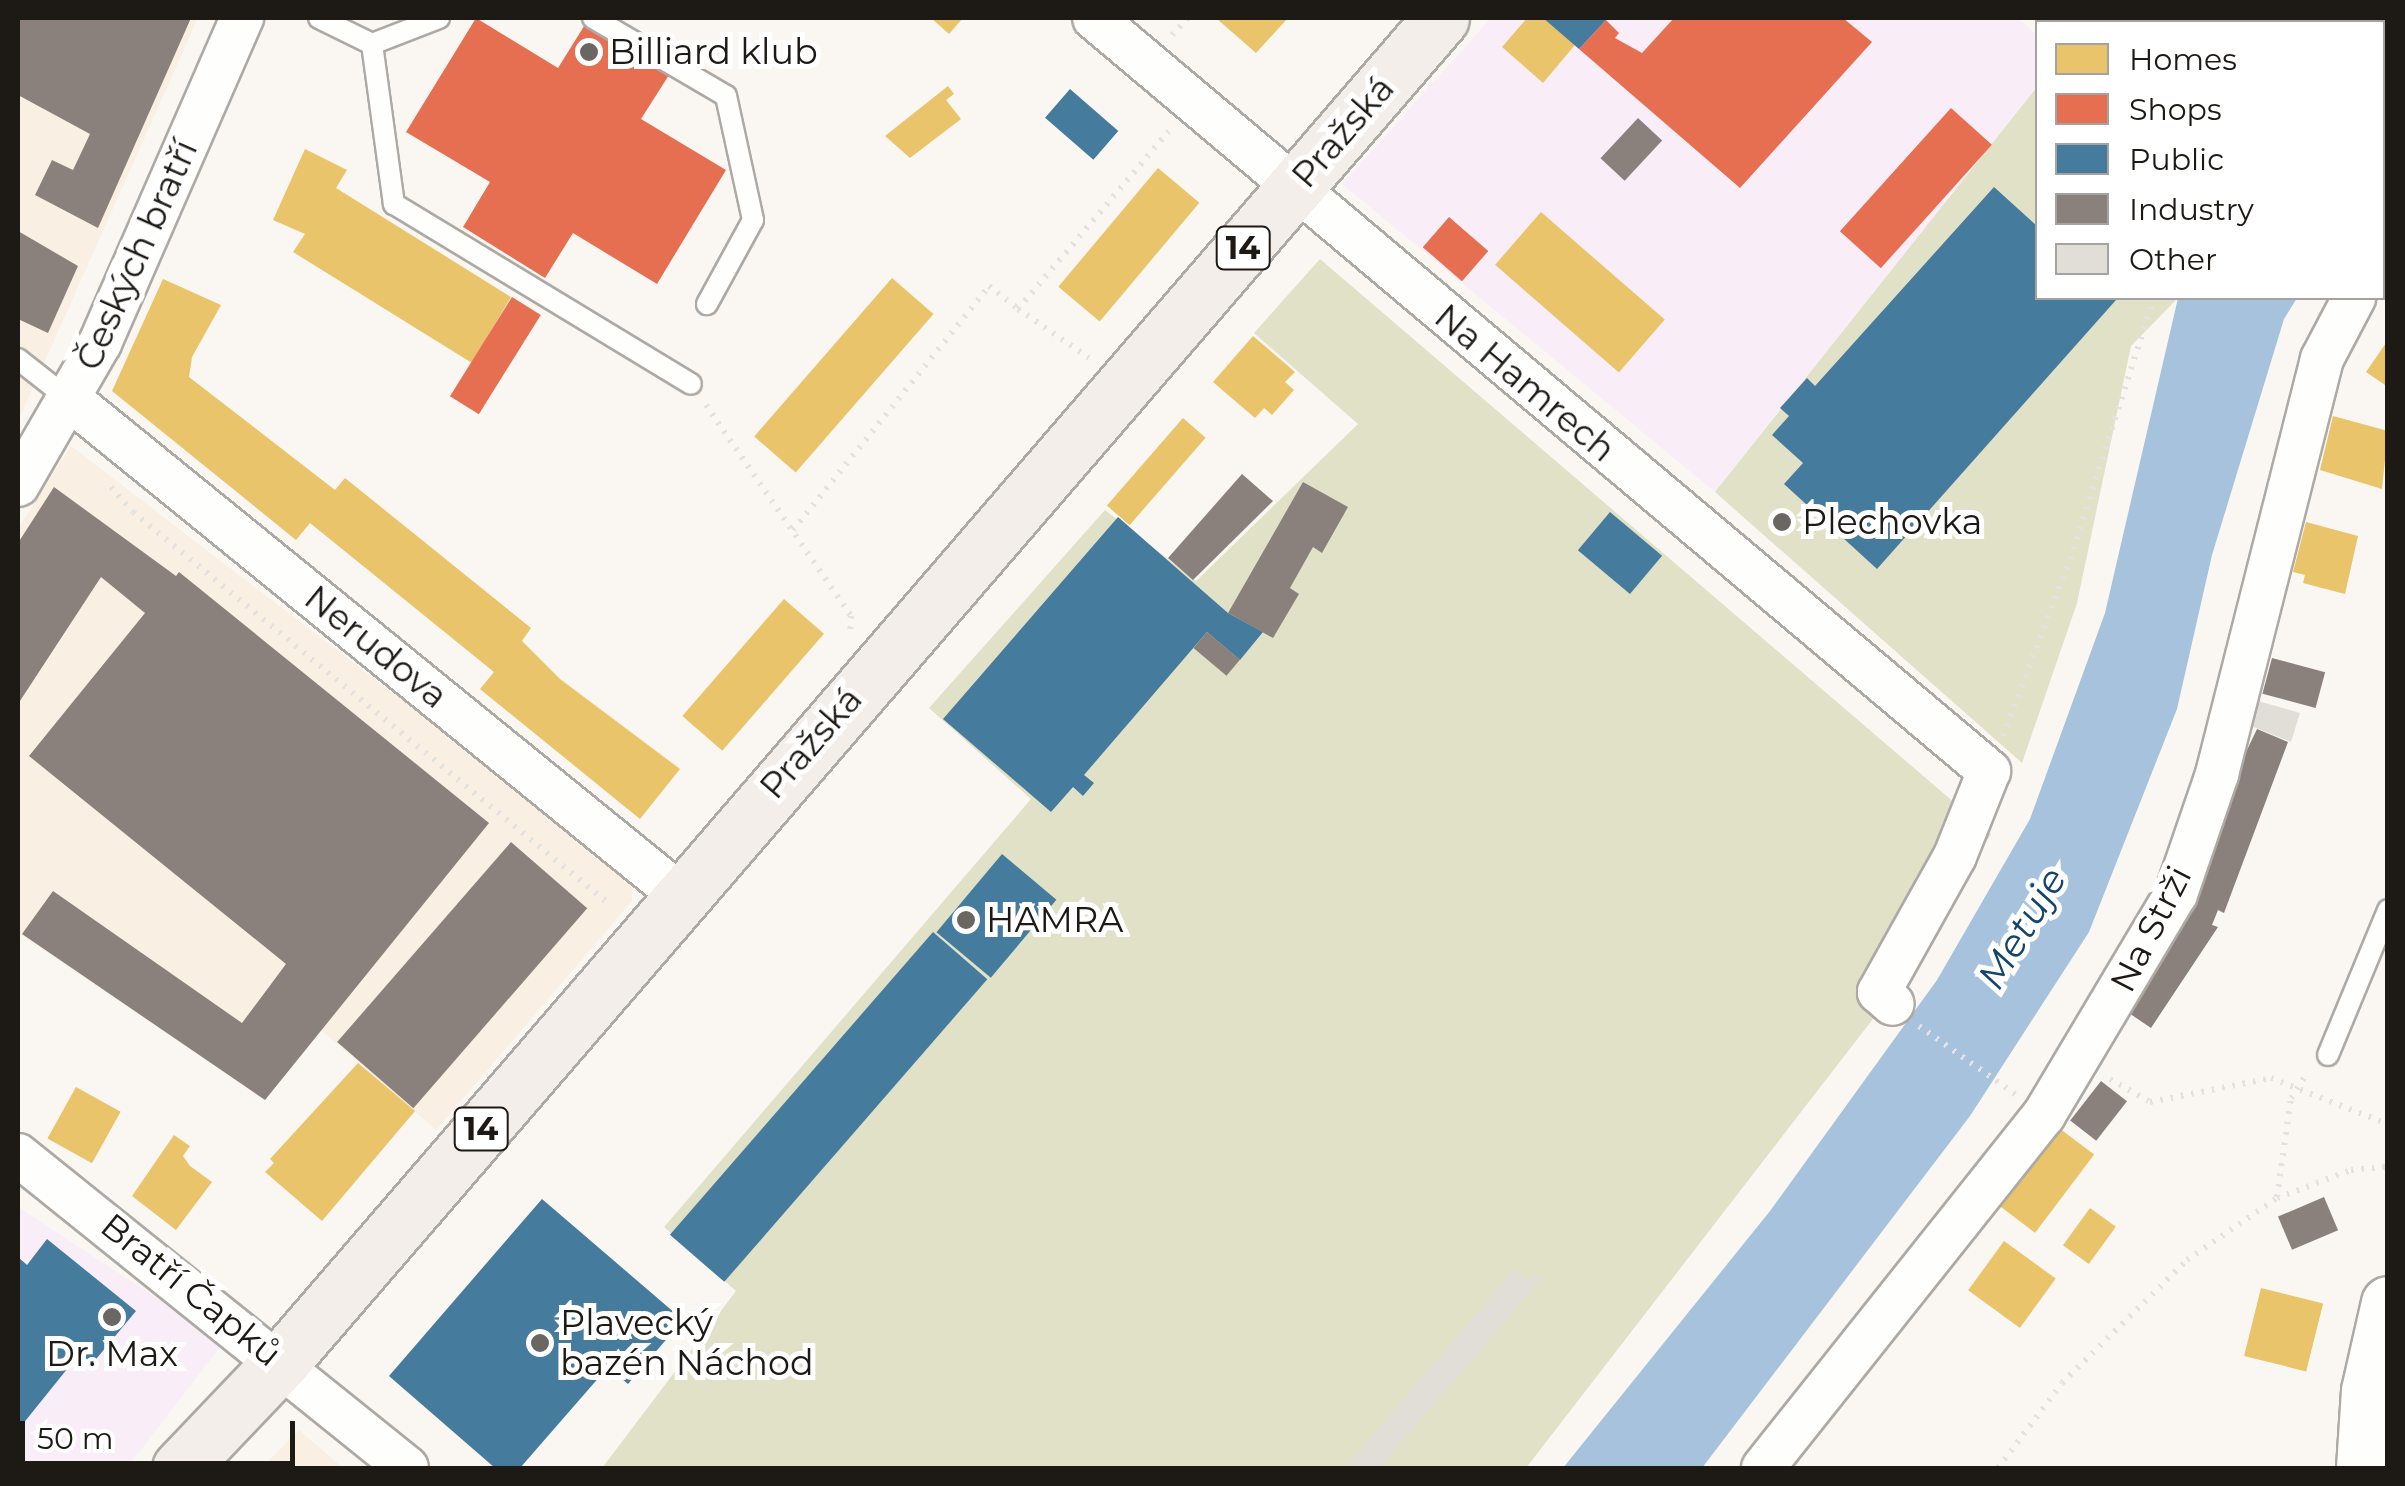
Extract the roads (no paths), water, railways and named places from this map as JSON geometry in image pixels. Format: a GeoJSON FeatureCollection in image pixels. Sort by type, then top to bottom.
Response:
{"type":"FeatureCollection","features":[{"type":"Feature","properties":{"kind":"main road","name":"Pražská"},"geometry":{"type":"LineString","coordinates":[[180,1468],[281,1362],[679,894],[1441,18]]}},
{"type":"Feature","properties":{"kind":"street","name":"Českých bratří"},"geometry":{"type":"LineString","coordinates":[[18,485],[72,401],[242,18]]}},
{"type":"Feature","properties":{"kind":"street","name":"Na Hamrech"},"geometry":{"type":"LineString","coordinates":[[1102,20],[1192,103],[1989,771],[1955,856],[1879,992],[1901,1011]]}},
{"type":"Feature","properties":{"kind":"street","name":"Na Strži"},"geometry":{"type":"LineString","coordinates":[[1763,1468],[2044,1116],[2176,894],[2217,774],[2322,359],[2353,300]]}},
{"type":"Feature","properties":{"kind":"street","name":"Nerudova"},"geometry":{"type":"LineString","coordinates":[[72,401],[679,894]]}},
{"type":"Feature","properties":{"kind":"street","name":"Bratří Čapků"},"geometry":{"type":"LineString","coordinates":[[18,1155],[281,1362],[407,1468]]}},
{"type":"Feature","properties":{"kind":"street"},"geometry":{"type":"LineString","coordinates":[[2363,1468],[2368,1391],[2388,1302]]}},
{"type":"Feature","properties":{"kind":"lane"},"geometry":{"type":"LineString","coordinates":[[319,18],[372,44],[439,18]]}},
{"type":"Feature","properties":{"kind":"lane"},"geometry":{"type":"LineString","coordinates":[[593,18],[726,96],[753,220],[707,304]]}},
{"type":"Feature","properties":{"kind":"lane"},"geometry":{"type":"LineString","coordinates":[[372,44],[394,204],[690,384]]}},
{"type":"Feature","properties":{"kind":"lane"},"geometry":{"type":"LineString","coordinates":[[18,359],[72,401]]}},
{"type":"Feature","properties":{"kind":"lane"},"geometry":{"type":"LineString","coordinates":[[2328,1055],[2388,910]]}},
{"type":"Feature","properties":{"kind":"water"},"geometry":{"type":"Polygon","coordinates":[[[2387,18],[2385,88],[2385,20],[2338,20],[2387,18]]]}},
{"type":"Feature","properties":{"kind":"water","name":"Metuje"},"geometry":{"type":"Polygon","coordinates":[[[2178,300],[2296,300],[2284,319],[2212,555],[2177,709],[2089,932],[1970,1116],[1702,1468],[1563,1468],[1770,1211],[1937,980],[2030,819],[2105,613],[2178,300]]]}},
{"type":"Feature","properties":{"kind":"place","name":"Billiard klub"},"geometry":{"type":"Point","coordinates":[589,52]}},
{"type":"Feature","properties":{"kind":"place","name":"Plechovka"},"geometry":{"type":"Point","coordinates":[1782,522]}},
{"type":"Feature","properties":{"kind":"place","name":"HAMRA"},"geometry":{"type":"Point","coordinates":[966,920]}},
{"type":"Feature","properties":{"kind":"place","name":"Dr. Max"},"geometry":{"type":"Point","coordinates":[112,1317]}},
{"type":"Feature","properties":{"kind":"place","name":"Plavecký bazén Náchod"},"geometry":{"type":"Point","coordinates":[540,1343]}}]}
